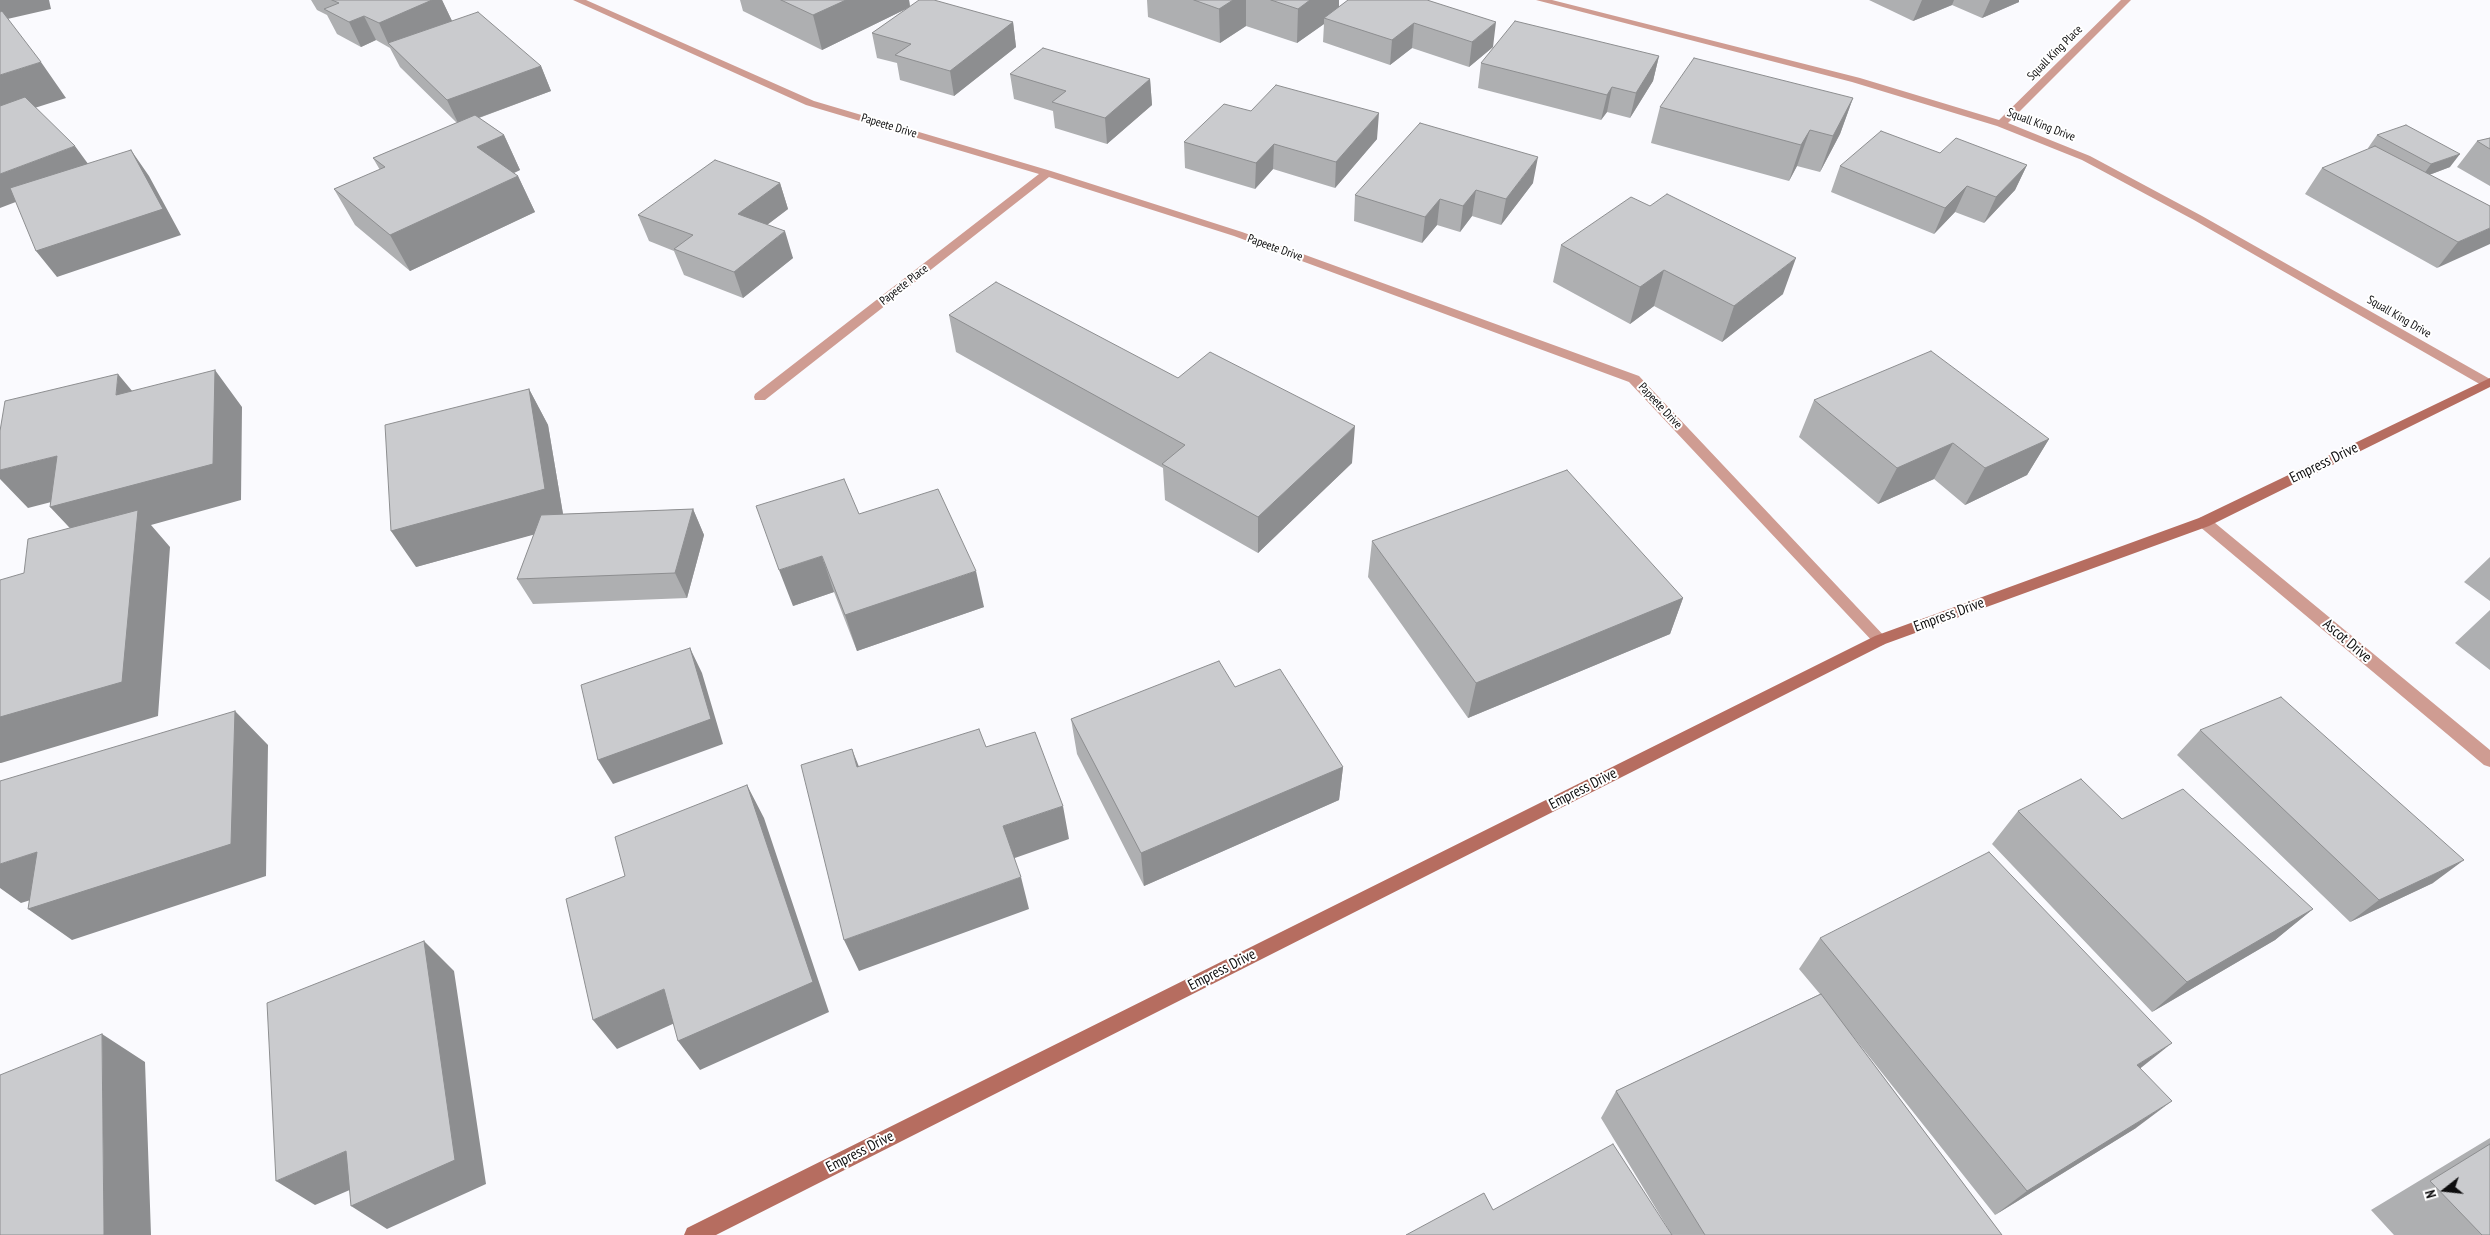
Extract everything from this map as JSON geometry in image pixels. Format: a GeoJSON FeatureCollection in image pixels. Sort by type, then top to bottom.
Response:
{"type":"FeatureCollection","features":[{"type":"Feature","properties":{"kind":"street","name":"Papeete Drive"},"geometry":{"type":"LineString","coordinates":[[578,0],[810,102],[1238,234],[1634,379],[1880,640]]}},
{"type":"Feature","properties":{"kind":"street","name":"Squall King Place"},"geometry":{"type":"LineString","coordinates":[[2001,124],[2126,0]]}},
{"type":"Feature","properties":{"kind":"street","name":"Squall King Drive"},"geometry":{"type":"LineString","coordinates":[[1545,1],[1856,80],[2001,124],[2086,158],[2198,218],[2489,383]]}},
{"type":"Feature","properties":{"kind":"street","name":"Papeete Place"},"geometry":{"type":"LineString","coordinates":[[760,397],[1047,174]]}},
{"type":"Feature","properties":{"kind":"street","name":"Empress Drive"},"geometry":{"type":"LineString","coordinates":[[694,1235],[1880,640],[2204,522],[2489,383]]}},
{"type":"Feature","properties":{"kind":"street","name":"Ascot Drive"},"geometry":{"type":"LineString","coordinates":[[2204,522],[2490,760]]}},
{"type":"Feature","properties":{"kind":"building"},"geometry":{"type":"Polygon","coordinates":[[[332,0],[432,0],[379,23],[364,16],[349,22],[324,9],[339,3],[332,0]]]}},
{"type":"Feature","properties":{"kind":"building"},"geometry":{"type":"Polygon","coordinates":[[[781,0],[846,0],[813,15],[781,0]]]}},
{"type":"Feature","properties":{"kind":"building"},"geometry":{"type":"Polygon","coordinates":[[[919,0],[934,0],[1013,22],[950,71],[895,55],[911,44],[872,33],[919,0]]]}},
{"type":"Feature","properties":{"kind":"building"},"geometry":{"type":"Polygon","coordinates":[[[1194,0],[1233,0],[1219,9],[1194,0]]]}},
{"type":"Feature","properties":{"kind":"building"},"geometry":{"type":"Polygon","coordinates":[[[1271,0],[1310,0],[1298,9],[1271,0]]]}},
{"type":"Feature","properties":{"kind":"building"},"geometry":{"type":"Polygon","coordinates":[[[1348,0],[1427,0],[1496,22],[1472,42],[1414,23],[1392,40],[1324,18],[1348,0]]]}},
{"type":"Feature","properties":{"kind":"building"},"geometry":{"type":"Polygon","coordinates":[[[2,11],[41,62],[0,75],[0,12],[2,11]]]}},
{"type":"Feature","properties":{"kind":"building"},"geometry":{"type":"Polygon","coordinates":[[[478,12],[541,66],[447,100],[388,43],[478,12]]]}},
{"type":"Feature","properties":{"kind":"building"},"geometry":{"type":"Polygon","coordinates":[[[1515,21],[1659,56],[1636,93],[1612,87],[1607,95],[1481,63],[1515,21]]]}},
{"type":"Feature","properties":{"kind":"building"},"geometry":{"type":"Polygon","coordinates":[[[1043,48],[1150,79],[1105,118],[1052,102],[1066,91],[1010,74],[1043,48]]]}},
{"type":"Feature","properties":{"kind":"building"},"geometry":{"type":"Polygon","coordinates":[[[1694,58],[1853,98],[1833,136],[1810,130],[1801,145],[1660,107],[1694,58]]]}},
{"type":"Feature","properties":{"kind":"building"},"geometry":{"type":"Polygon","coordinates":[[[1276,85],[1379,113],[1336,162],[1274,144],[1256,163],[1184,142],[1224,104],[1251,111],[1276,85]]]}},
{"type":"Feature","properties":{"kind":"building"},"geometry":{"type":"Polygon","coordinates":[[[25,97],[75,146],[0,174],[0,106],[25,97]]]}},
{"type":"Feature","properties":{"kind":"building"},"geometry":{"type":"Polygon","coordinates":[[[475,115],[504,135],[477,147],[518,176],[390,235],[334,189],[385,167],[373,158],[475,115]]]}},
{"type":"Feature","properties":{"kind":"building"},"geometry":{"type":"Polygon","coordinates":[[[1420,123],[1538,157],[1506,199],[1476,190],[1463,206],[1440,199],[1425,217],[1355,195],[1420,123]]]}},
{"type":"Feature","properties":{"kind":"building"},"geometry":{"type":"Polygon","coordinates":[[[2406,125],[2460,154],[2431,164],[2377,135],[2406,125]]]}},
{"type":"Feature","properties":{"kind":"building"},"geometry":{"type":"Polygon","coordinates":[[[1881,131],[1940,153],[1956,138],[2027,165],[1996,197],[1967,186],[1945,208],[1840,166],[1881,131]]]}},
{"type":"Feature","properties":{"kind":"building"},"geometry":{"type":"Polygon","coordinates":[[[2490,138],[2490,149],[2477,141],[2490,138]]]}},
{"type":"Feature","properties":{"kind":"building"},"geometry":{"type":"Polygon","coordinates":[[[2375,146],[2490,206],[2490,228],[2458,242],[2322,168],[2375,146]]]}},
{"type":"Feature","properties":{"kind":"building"},"geometry":{"type":"Polygon","coordinates":[[[131,150],[163,209],[36,251],[10,188],[131,150]]]}},
{"type":"Feature","properties":{"kind":"building"},"geometry":{"type":"Polygon","coordinates":[[[715,160],[780,183],[738,214],[785,231],[734,272],[674,249],[693,235],[638,215],[715,160]]]}},
{"type":"Feature","properties":{"kind":"building"},"geometry":{"type":"Polygon","coordinates":[[[1667,194],[1796,258],[1734,306],[1664,270],[1640,287],[1561,245],[1631,197],[1650,206],[1667,194]]]}},
{"type":"Feature","properties":{"kind":"building"},"geometry":{"type":"Polygon","coordinates":[[[996,282],[1178,378],[1210,352],[1355,426],[1258,517],[1162,464],[1185,445],[949,315],[996,282]]]}},
{"type":"Feature","properties":{"kind":"building"},"geometry":{"type":"Polygon","coordinates":[[[1931,351],[2049,439],[1985,468],[1953,443],[1897,468],[1814,400],[1931,351]]]}},
{"type":"Feature","properties":{"kind":"building"},"geometry":{"type":"Polygon","coordinates":[[[215,370],[213,464],[50,507],[57,456],[0,470],[0,431],[5,401],[118,374],[116,395],[215,370]]]}},
{"type":"Feature","properties":{"kind":"building"},"geometry":{"type":"Polygon","coordinates":[[[529,389],[545,489],[391,531],[385,425],[529,389]]]}},
{"type":"Feature","properties":{"kind":"building"},"geometry":{"type":"Polygon","coordinates":[[[1567,470],[1683,598],[1476,683],[1372,541],[1567,470]]]}},
{"type":"Feature","properties":{"kind":"building"},"geometry":{"type":"Polygon","coordinates":[[[844,479],[859,514],[938,489],[976,571],[845,615],[822,556],[779,570],[756,506],[844,479]]]}},
{"type":"Feature","properties":{"kind":"building"},"geometry":{"type":"Polygon","coordinates":[[[693,509],[675,573],[517,579],[541,515],[693,509]]]}},
{"type":"Feature","properties":{"kind":"building"},"geometry":{"type":"Polygon","coordinates":[[[138,510],[122,682],[0,717],[0,580],[24,573],[28,539],[138,510]]]}},
{"type":"Feature","properties":{"kind":"building"},"geometry":{"type":"Polygon","coordinates":[[[690,648],[711,719],[598,760],[581,685],[690,648]]]}},
{"type":"Feature","properties":{"kind":"building"},"geometry":{"type":"Polygon","coordinates":[[[1219,661],[1235,687],[1280,669],[1343,767],[1141,853],[1071,719],[1219,661]]]}},
{"type":"Feature","properties":{"kind":"building"},"geometry":{"type":"Polygon","coordinates":[[[2281,697],[2464,860],[2379,900],[2200,730],[2281,697]]]}},
{"type":"Feature","properties":{"kind":"building"},"geometry":{"type":"Polygon","coordinates":[[[235,711],[231,844],[28,909],[37,852],[0,864],[0,781],[235,711]]]}},
{"type":"Feature","properties":{"kind":"building"},"geometry":{"type":"Polygon","coordinates":[[[979,729],[986,747],[1035,732],[1063,806],[1003,826],[1021,877],[844,940],[801,765],[852,749],[857,767],[979,729]]]}},
{"type":"Feature","properties":{"kind":"building"},"geometry":{"type":"Polygon","coordinates":[[[2081,779],[2122,819],[2183,789],[2313,909],[2187,982],[2018,811],[2081,779]]]}},
{"type":"Feature","properties":{"kind":"building"},"geometry":{"type":"Polygon","coordinates":[[[747,785],[813,982],[678,1041],[664,989],[593,1020],[566,899],[625,876],[615,837],[747,785]]]}},
{"type":"Feature","properties":{"kind":"building"},"geometry":{"type":"Polygon","coordinates":[[[1989,852],[2172,1043],[2137,1065],[2172,1101],[2027,1191],[1820,938],[1989,852]]]}},
{"type":"Feature","properties":{"kind":"building"},"geometry":{"type":"Polygon","coordinates":[[[424,941],[455,1160],[351,1206],[346,1151],[276,1181],[267,1003],[424,941]]]}},
{"type":"Feature","properties":{"kind":"building"},"geometry":{"type":"Polygon","coordinates":[[[1821,994],[2002,1235],[1705,1235],[1616,1091],[1821,994]]]}},
{"type":"Feature","properties":{"kind":"building"},"geometry":{"type":"Polygon","coordinates":[[[102,1034],[104,1235],[0,1235],[0,1075],[102,1034]]]}},
{"type":"Feature","properties":{"kind":"building"},"geometry":{"type":"Polygon","coordinates":[[[1613,1144],[1672,1235],[1406,1235],[1484,1193],[1493,1210],[1613,1144]]]}},
{"type":"Feature","properties":{"kind":"building"},"geometry":{"type":"Polygon","coordinates":[[[2490,1144],[2490,1235],[2482,1235],[2430,1181],[2490,1144]]]}}]}
